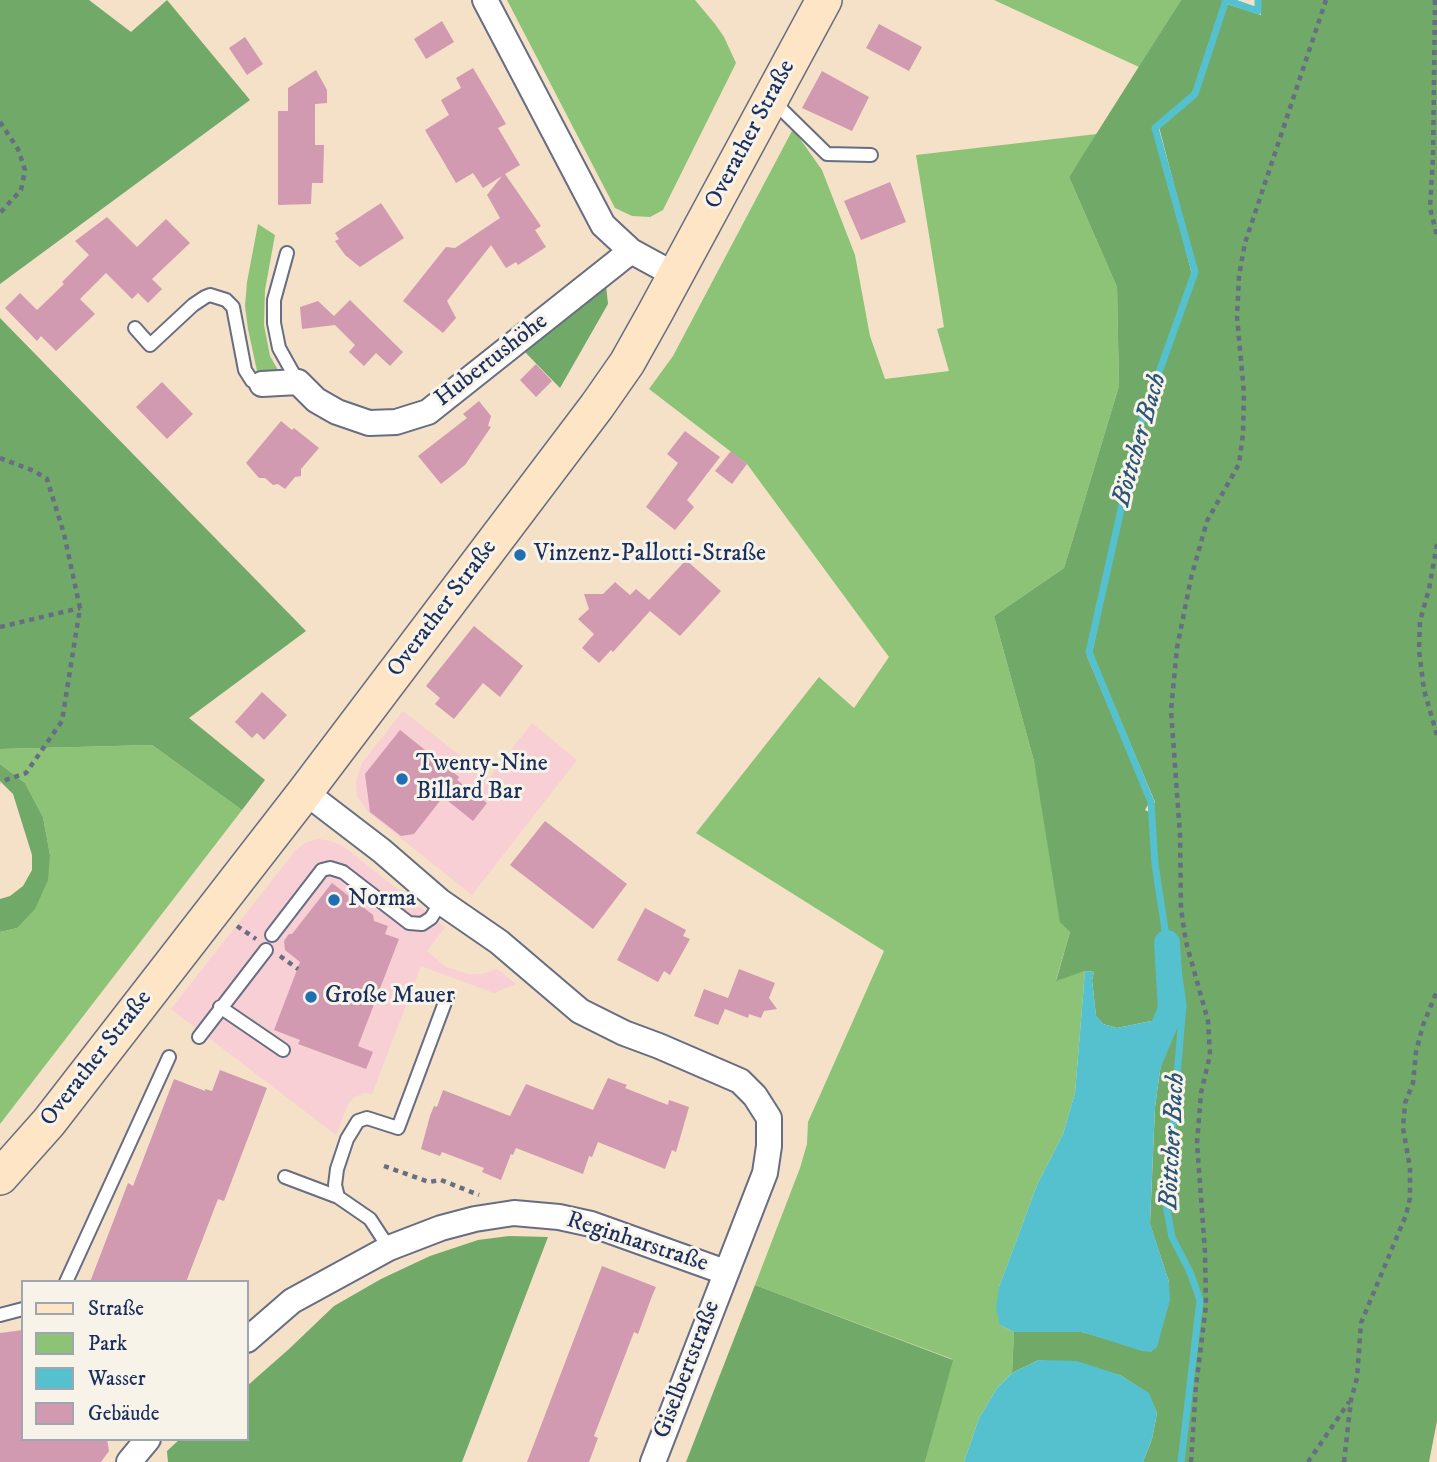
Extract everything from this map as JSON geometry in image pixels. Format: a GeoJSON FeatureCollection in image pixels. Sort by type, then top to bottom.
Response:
{"type":"FeatureCollection","features":[{"type":"Feature","properties":{"kind":"main road","name":"Overather Straße"},"geometry":{"type":"LineString","coordinates":[[0,1177],[49,1122],[305,792],[597,407],[627,363],[824,0]]}},
{"type":"Feature","properties":{"kind":"street"},"geometry":{"type":"LineString","coordinates":[[485,0],[603,225],[631,251],[675,275]]}},
{"type":"Feature","properties":{"kind":"street","name":"Hubertushöhe"},"geometry":{"type":"LineString","coordinates":[[298,382],[316,400],[337,412],[369,423],[396,422],[428,412],[631,251]]}},
{"type":"Feature","properties":{"kind":"street"},"geometry":{"type":"LineString","coordinates":[[262,384],[298,382]]}},
{"type":"Feature","properties":{"kind":"street"},"geometry":{"type":"LineString","coordinates":[[305,792],[382,851],[441,902]]}},
{"type":"Feature","properties":{"kind":"street","name":"Giselbertstraße"},"geometry":{"type":"LineString","coordinates":[[441,902],[499,942],[580,1011],[624,1033],[659,1045],[740,1081],[755,1096],[769,1118],[765,1173],[653,1462]]}},
{"type":"Feature","properties":{"kind":"street","name":"Reginharstraße"},"geometry":{"type":"LineString","coordinates":[[248,1339],[292,1301],[389,1248],[441,1228],[514,1213],[559,1217],[592,1224],[725,1272]]}},
{"type":"Feature","properties":{"kind":"street"},"geometry":{"type":"LineString","coordinates":[[129,1462],[146,1441]]}},
{"type":"Feature","properties":{"kind":"lane"},"geometry":{"type":"LineString","coordinates":[[769,98],[827,154],[871,155]]}},
{"type":"Feature","properties":{"kind":"lane"},"geometry":{"type":"LineString","coordinates":[[287,253],[274,300],[274,323],[279,348],[298,382]]}},
{"type":"Feature","properties":{"kind":"lane"},"geometry":{"type":"LineString","coordinates":[[135,328],[150,345],[193,304],[210,295],[226,300],[233,307],[245,370],[252,381],[262,384]]}},
{"type":"Feature","properties":{"kind":"lane"},"geometry":{"type":"LineString","coordinates":[[272,935],[322,870],[330,868],[343,872],[409,923],[422,924],[431,918],[441,902]]}},
{"type":"Feature","properties":{"kind":"lane"},"geometry":{"type":"LineString","coordinates":[[199,1037],[266,950]]}},
{"type":"Feature","properties":{"kind":"lane"},"geometry":{"type":"LineString","coordinates":[[338,1197],[335,1185],[337,1169],[347,1139],[358,1121],[366,1118],[398,1128],[447,997]]}},
{"type":"Feature","properties":{"kind":"lane"},"geometry":{"type":"LineString","coordinates":[[220,1007],[283,1050]]}},
{"type":"Feature","properties":{"kind":"lane"},"geometry":{"type":"LineString","coordinates":[[67,1280],[169,1056]]}},
{"type":"Feature","properties":{"kind":"lane"},"geometry":{"type":"LineString","coordinates":[[285,1177],[338,1197],[370,1219],[389,1248]]}},
{"type":"Feature","properties":{"kind":"lane"},"geometry":{"type":"LineString","coordinates":[[0,1315],[21,1310]]}},
{"type":"Feature","properties":{"kind":"path"},"geometry":{"type":"LineString","coordinates":[[1191,1462],[1196,1386],[1206,1306],[1198,1143],[1201,1093],[1210,1055],[1208,1021],[1186,942],[1181,909],[1180,835],[1171,710],[1177,648],[1197,555],[1207,521],[1239,464],[1244,434],[1244,393],[1237,317],[1239,276],[1245,243],[1326,0]]}},
{"type":"Feature","properties":{"kind":"path"},"geometry":{"type":"LineString","coordinates":[[1435,0],[1434,132],[1430,208],[1437,236]]}},
{"type":"Feature","properties":{"kind":"path"},"geometry":{"type":"LineString","coordinates":[[0,122],[18,149],[25,170],[21,190],[0,213]]}},
{"type":"Feature","properties":{"kind":"path"},"geometry":{"type":"LineString","coordinates":[[0,458],[47,479],[64,534],[80,608],[62,721],[26,773],[0,782]]}},
{"type":"Feature","properties":{"kind":"path"},"geometry":{"type":"LineString","coordinates":[[1437,544],[1420,621],[1419,650],[1424,690],[1437,735]]}},
{"type":"Feature","properties":{"kind":"path"},"geometry":{"type":"LineString","coordinates":[[0,627],[80,608]]}},
{"type":"Feature","properties":{"kind":"path"},"geometry":{"type":"LineString","coordinates":[[1344,1462],[1351,1400],[1357,1378],[1361,1323],[1406,1215],[1410,1168],[1403,1128],[1405,1102],[1413,1083],[1416,1052],[1423,1025],[1437,991]]}},
{"type":"Feature","properties":{"kind":"path"},"geometry":{"type":"LineString","coordinates":[[384,1166],[429,1182]]}},
{"type":"Feature","properties":{"kind":"path"},"geometry":{"type":"LineString","coordinates":[[1308,1462],[1351,1400]]}},
{"type":"Feature","properties":{"kind":"shaded area"},"geometry":{"type":"Polygon","coordinates":[[[403,711],[489,778],[532,723],[577,760],[472,895],[368,812],[357,796],[356,782],[362,763],[403,711]]]}},
{"type":"Feature","properties":{"kind":"shaded area"},"geometry":{"type":"Polygon","coordinates":[[[318,839],[343,846],[445,927],[427,951],[446,967],[468,974],[482,974],[497,969],[516,984],[494,993],[421,966],[372,1094],[364,1093],[353,1098],[336,1135],[171,1009],[295,851],[305,843],[318,839]]]}},
{"type":"Feature","properties":{"kind":"green space"},"geometry":{"type":"Polygon","coordinates":[[[0,0],[89,0],[131,32],[167,0],[250,100],[0,284],[0,0]]]}},
{"type":"Feature","properties":{"kind":"green space"},"geometry":{"type":"Polygon","coordinates":[[[507,0],[695,0],[715,24],[736,63],[663,210],[650,217],[632,216],[615,208],[507,0]]]}},
{"type":"Feature","properties":{"kind":"green space"},"geometry":{"type":"Polygon","coordinates":[[[994,0],[1181,0],[1139,67],[994,0]]]}},
{"type":"Feature","properties":{"kind":"green space"},"geometry":{"type":"Polygon","coordinates":[[[1181,0],[1225,0],[1194,93],[1155,127],[1192,275],[1137,431],[1087,656],[1149,803],[1145,810],[1149,812],[1155,802],[1092,653],[1140,434],[1197,273],[1159,127],[1198,94],[1227,4],[1261,15],[1259,0],[1437,0],[1437,1421],[1429,1462],[1143,1462],[1152,1439],[1157,1413],[1148,1393],[1120,1375],[1039,1360],[1012,1373],[1014,1332],[1082,1332],[1110,1340],[1169,1282],[1150,1224],[1155,1107],[1165,1034],[1163,1029],[1151,1021],[1117,1028],[1103,1024],[1096,1016],[1092,980],[1094,972],[1085,971],[1056,981],[1070,932],[1060,922],[1034,761],[994,616],[1064,568],[1119,386],[1117,287],[1069,177],[1181,0]]]}},
{"type":"Feature","properties":{"kind":"green space"},"geometry":{"type":"Polygon","coordinates":[[[793,129],[822,170],[855,255],[870,336],[885,379],[949,371],[937,329],[944,327],[916,155],[1097,134],[1069,177],[1117,287],[1119,386],[1064,568],[994,616],[1034,761],[1070,932],[1056,980],[1085,971],[1075,1093],[1063,1134],[1037,1185],[999,1287],[1000,1325],[1014,1332],[1012,1373],[997,1388],[979,1418],[964,1462],[925,1462],[952,1359],[755,1285],[800,1168],[807,1144],[808,1122],[884,951],[696,833],[819,677],[854,708],[889,657],[747,464],[649,389],[673,356],[793,129]]]}},
{"type":"Feature","properties":{"kind":"green space"},"geometry":{"type":"Polygon","coordinates":[[[258,224],[275,235],[265,290],[264,325],[270,356],[282,377],[260,374],[257,371],[248,329],[245,306],[247,282],[258,224]]]}},
{"type":"Feature","properties":{"kind":"green space"},"geometry":{"type":"Polygon","coordinates":[[[606,285],[608,304],[560,388],[524,351],[606,285]]]}},
{"type":"Feature","properties":{"kind":"green space"},"geometry":{"type":"Polygon","coordinates":[[[0,318],[306,631],[189,718],[265,780],[242,810],[152,745],[0,749],[0,318]]]}},
{"type":"Feature","properties":{"kind":"green space"},"geometry":{"type":"Polygon","coordinates":[[[152,745],[242,810],[0,1124],[0,932],[17,928],[50,855],[43,817],[25,783],[0,764],[0,749],[152,745]]]}},
{"type":"Feature","properties":{"kind":"green space"},"geometry":{"type":"Polygon","coordinates":[[[0,764],[25,783],[43,817],[50,855],[48,880],[35,909],[17,928],[0,932],[0,899],[10,896],[23,886],[32,870],[32,855],[13,794],[0,781],[0,764]]]}},
{"type":"Feature","properties":{"kind":"green space"},"geometry":{"type":"Polygon","coordinates":[[[509,1236],[548,1237],[462,1462],[168,1462],[167,1451],[178,1441],[248,1441],[248,1385],[334,1306],[381,1279],[430,1256],[478,1240],[509,1236]]]}},
{"type":"Feature","properties":{"kind":"green space"},"geometry":{"type":"Polygon","coordinates":[[[755,1285],[953,1360],[925,1462],[686,1462],[755,1285]]]}},
{"type":"Feature","properties":{"kind":"water"},"geometry":{"type":"Polygon","coordinates":[[[1085,971],[1094,972],[1092,980],[1096,1015],[1103,1024],[1117,1028],[1151,1021],[1163,1029],[1165,1034],[1155,1107],[1150,1223],[1169,1282],[1170,1300],[1157,1347],[1151,1352],[1082,1332],[1014,1332],[1000,1325],[996,1308],[999,1287],[1037,1185],[1063,1134],[1075,1093],[1085,971]]]}},
{"type":"Feature","properties":{"kind":"water"},"geometry":{"type":"Polygon","coordinates":[[[1039,1360],[1077,1361],[1120,1375],[1149,1393],[1157,1413],[1152,1439],[1143,1462],[964,1462],[979,1418],[997,1388],[1012,1373],[1039,1360]]]}},
{"type":"Feature","properties":{"kind":"building"},"geometry":{"type":"Polygon","coordinates":[[[442,21],[454,42],[426,59],[414,39],[442,21]]]}},
{"type":"Feature","properties":{"kind":"building"},"geometry":{"type":"Polygon","coordinates":[[[879,24],[922,47],[909,71],[866,48],[879,24]]]}},
{"type":"Feature","properties":{"kind":"building"},"geometry":{"type":"Polygon","coordinates":[[[245,37],[263,64],[247,75],[229,48],[245,37]]]}},
{"type":"Feature","properties":{"kind":"building"},"geometry":{"type":"Polygon","coordinates":[[[473,68],[506,124],[498,128],[520,165],[505,174],[541,226],[535,230],[546,247],[518,265],[516,262],[506,268],[491,245],[447,301],[456,318],[443,333],[403,301],[446,247],[455,248],[500,218],[487,195],[502,176],[483,188],[473,173],[456,183],[425,130],[449,115],[441,100],[461,88],[456,78],[473,68]]]}},
{"type":"Feature","properties":{"kind":"building"},"geometry":{"type":"Polygon","coordinates":[[[316,70],[327,90],[327,103],[315,104],[315,145],[324,145],[323,183],[312,183],[311,204],[278,205],[278,111],[288,111],[288,88],[316,70]]]}},
{"type":"Feature","properties":{"kind":"building"},"geometry":{"type":"Polygon","coordinates":[[[822,71],[869,97],[852,131],[802,108],[822,71]]]}},
{"type":"Feature","properties":{"kind":"building"},"geometry":{"type":"Polygon","coordinates":[[[890,182],[906,222],[861,240],[844,201],[890,182]]]}},
{"type":"Feature","properties":{"kind":"building"},"geometry":{"type":"Polygon","coordinates":[[[381,203],[404,238],[360,267],[345,255],[335,241],[339,239],[335,233],[381,203]]]}},
{"type":"Feature","properties":{"kind":"building"},"geometry":{"type":"Polygon","coordinates":[[[107,217],[137,247],[166,219],[190,243],[152,279],[162,289],[148,303],[138,293],[132,299],[106,273],[80,299],[95,314],[56,351],[41,336],[37,341],[5,308],[20,293],[37,310],[89,255],[75,241],[107,217]]]}},
{"type":"Feature","properties":{"kind":"building"},"geometry":{"type":"Polygon","coordinates":[[[350,300],[403,352],[390,366],[376,353],[364,366],[349,352],[355,345],[335,325],[302,329],[300,307],[318,301],[334,316],[350,300]]]}},
{"type":"Feature","properties":{"kind":"building"},"geometry":{"type":"Polygon","coordinates":[[[536,364],[552,381],[536,397],[520,380],[536,364]]]}},
{"type":"Feature","properties":{"kind":"building"},"geometry":{"type":"Polygon","coordinates":[[[162,382],[193,414],[167,439],[136,407],[162,382]]]}},
{"type":"Feature","properties":{"kind":"building"},"geometry":{"type":"Polygon","coordinates":[[[479,401],[491,416],[488,426],[491,427],[465,465],[441,484],[418,456],[467,418],[463,414],[479,401]]]}},
{"type":"Feature","properties":{"kind":"building"},"geometry":{"type":"Polygon","coordinates":[[[281,421],[319,448],[301,469],[301,476],[295,477],[285,489],[278,484],[273,485],[265,478],[259,478],[246,463],[281,421]]]}},
{"type":"Feature","properties":{"kind":"building"},"geometry":{"type":"Polygon","coordinates":[[[685,431],[720,457],[687,500],[694,507],[675,530],[646,507],[678,463],[667,454],[685,431]]]}},
{"type":"Feature","properties":{"kind":"building"},"geometry":{"type":"Polygon","coordinates":[[[731,451],[747,464],[732,484],[715,471],[731,451]]]}},
{"type":"Feature","properties":{"kind":"building"},"geometry":{"type":"Polygon","coordinates":[[[686,560],[721,591],[680,636],[650,611],[613,652],[611,650],[599,663],[582,648],[594,634],[578,619],[589,609],[584,594],[603,594],[615,582],[630,595],[636,589],[649,600],[686,560]]]}},
{"type":"Feature","properties":{"kind":"building"},"geometry":{"type":"Polygon","coordinates":[[[474,626],[523,666],[500,697],[483,683],[454,719],[435,704],[440,698],[426,686],[474,626]]]}},
{"type":"Feature","properties":{"kind":"building"},"geometry":{"type":"Polygon","coordinates":[[[262,692],[287,715],[264,740],[257,733],[252,738],[235,722],[262,692]]]}},
{"type":"Feature","properties":{"kind":"building"},"geometry":{"type":"Polygon","coordinates":[[[400,730],[487,803],[473,821],[443,797],[414,834],[401,836],[370,812],[365,774],[400,730]]]}},
{"type":"Feature","properties":{"kind":"building"},"geometry":{"type":"Polygon","coordinates":[[[545,821],[627,884],[593,929],[510,865],[545,821]]]}},
{"type":"Feature","properties":{"kind":"building"},"geometry":{"type":"Polygon","coordinates":[[[332,883],[373,915],[374,921],[388,926],[385,934],[399,939],[358,1046],[373,1052],[366,1069],[298,1044],[300,1040],[274,1030],[300,962],[285,950],[284,941],[332,883]]]}},
{"type":"Feature","properties":{"kind":"building"},"geometry":{"type":"Polygon","coordinates":[[[645,908],[686,930],[683,936],[690,939],[670,975],[664,971],[658,982],[617,960],[645,908]]]}},
{"type":"Feature","properties":{"kind":"building"},"geometry":{"type":"Polygon","coordinates":[[[739,969],[775,983],[769,998],[777,1009],[764,1011],[761,1018],[749,1014],[748,1018],[725,1009],[718,1025],[694,1016],[704,989],[728,998],[739,969]]]}},
{"type":"Feature","properties":{"kind":"building"},"geometry":{"type":"Polygon","coordinates":[[[220,1070],[267,1088],[224,1201],[218,1199],[187,1280],[91,1280],[128,1183],[133,1186],[174,1079],[205,1091],[212,1091],[220,1070]]]}},
{"type":"Feature","properties":{"kind":"building"},"geometry":{"type":"Polygon","coordinates":[[[608,1078],[627,1085],[625,1088],[668,1105],[669,1100],[689,1107],[676,1152],[672,1150],[665,1169],[598,1142],[592,1157],[589,1156],[583,1174],[516,1148],[501,1180],[482,1172],[484,1168],[442,1152],[440,1156],[421,1149],[430,1116],[434,1106],[437,1107],[443,1090],[510,1116],[526,1084],[593,1110],[608,1078]]]}},
{"type":"Feature","properties":{"kind":"building"},"geometry":{"type":"Polygon","coordinates":[[[602,1266],[656,1287],[638,1334],[634,1332],[594,1436],[598,1438],[589,1462],[527,1462],[602,1266]]]}},
{"type":"Feature","properties":{"kind":"building"},"geometry":{"type":"Polygon","coordinates":[[[21,1330],[21,1441],[107,1441],[109,1451],[101,1462],[0,1462],[0,1333],[21,1330]]]}},
{"type":"Feature","properties":{"kind":"waterway","name":"Böttcher Bach"},"geometry":{"type":"LineString","coordinates":[[1181,1462],[1200,1300],[1190,1272],[1172,1237],[1166,1205],[1183,1005],[1178,969],[1167,943],[1155,864],[1151,802],[1089,652],[1140,425],[1195,272],[1155,128],[1195,94],[1226,0],[1258,11],[1258,0]]}},
{"type":"Feature","properties":{"kind":"waterway","name":"Böttcher Bach"},"geometry":{"type":"LineString","coordinates":[[1149,1062],[1171,1009],[1167,943]]}},
{"type":"Feature","properties":{"kind":"place","name":"Vinzenz-Pallotti-Straße"},"geometry":{"type":"Point","coordinates":[520,555]}},
{"type":"Feature","properties":{"kind":"place","name":"Twenty-Nine Billard Bar"},"geometry":{"type":"Point","coordinates":[402,779]}},
{"type":"Feature","properties":{"kind":"place","name":"Norma"},"geometry":{"type":"Point","coordinates":[334,900]}},
{"type":"Feature","properties":{"kind":"place","name":"Große Mauer"},"geometry":{"type":"Point","coordinates":[311,997]}}]}
